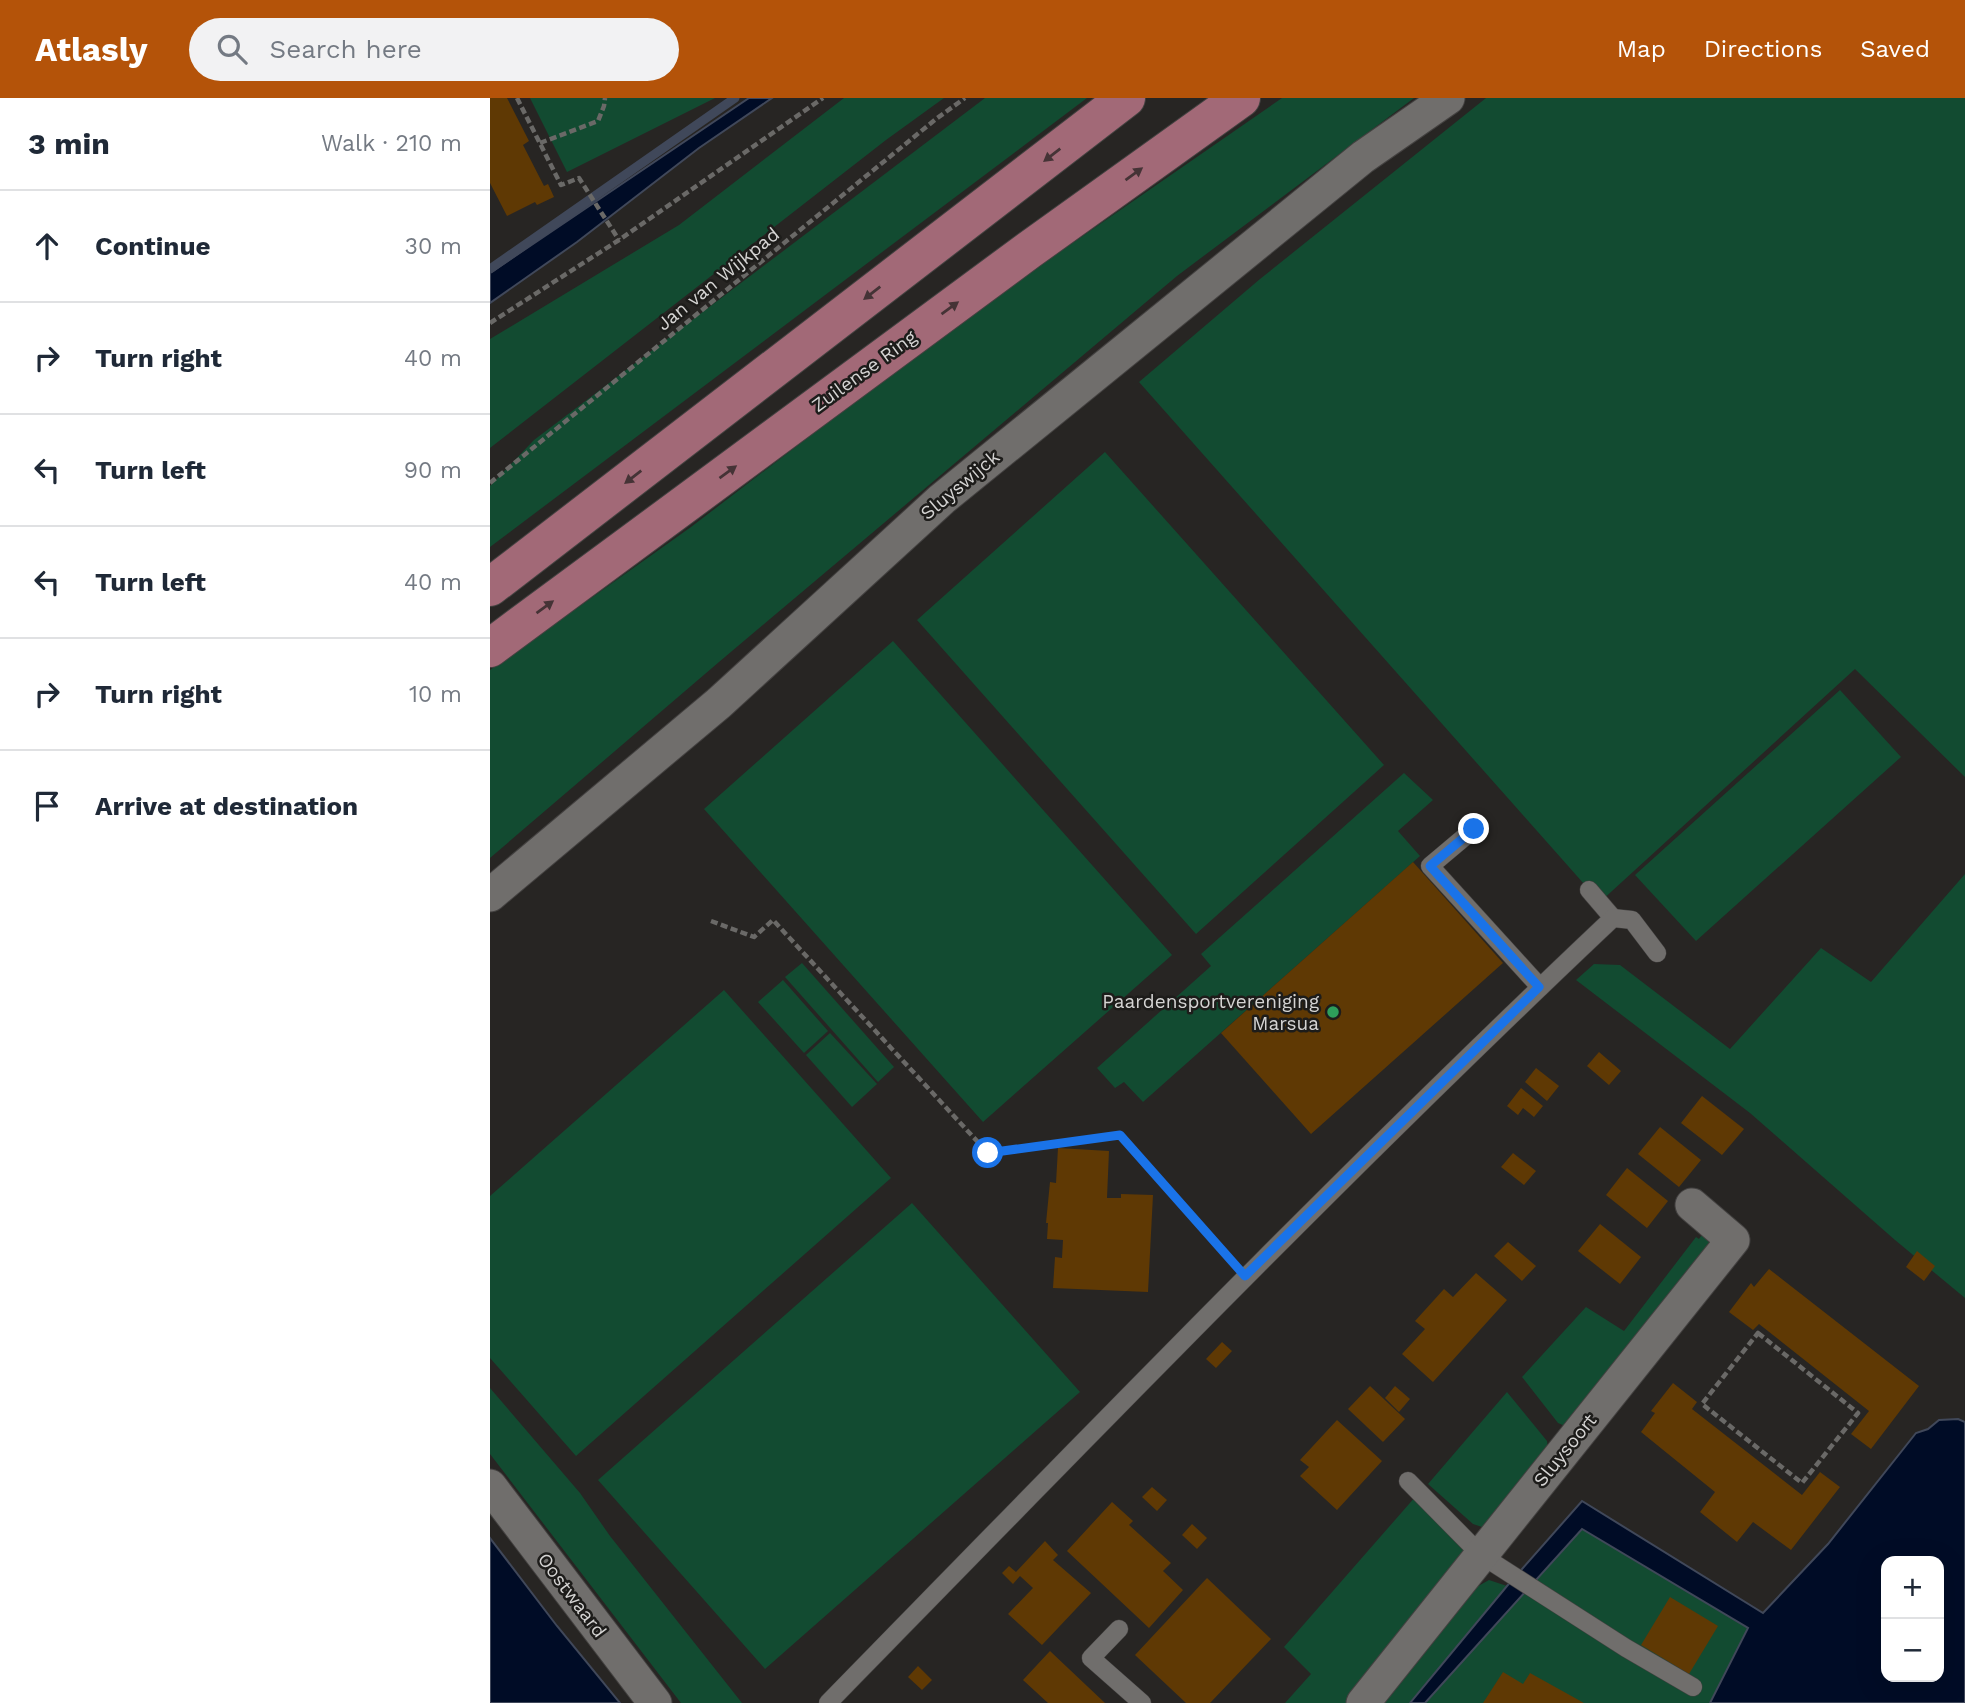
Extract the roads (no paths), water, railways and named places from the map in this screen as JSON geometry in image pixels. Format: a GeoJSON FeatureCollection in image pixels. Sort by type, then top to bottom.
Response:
{"type":"FeatureCollection","features":[{"type":"Feature","properties":{"kind":"main road"},"geometry":{"type":"LineString","coordinates":[[490,587],[1126,98]]}},
{"type":"Feature","properties":{"kind":"main road","name":"Zuilense Ring"},"geometry":{"type":"LineString","coordinates":[[490,648],[1029,250],[1241,98]]}},
{"type":"Feature","properties":{"kind":"street","name":"Sluyswijck"},"geometry":{"type":"LineString","coordinates":[[490,895],[719,703],[942,499],[1363,157],[1448,98]]}},
{"type":"Feature","properties":{"kind":"street","name":"Sluysoort"},"geometry":{"type":"LineString","coordinates":[[1363,1703],[1733,1240],[1692,1205]]}},
{"type":"Feature","properties":{"kind":"street","name":"Oostwaard"},"geometry":{"type":"LineString","coordinates":[[490,1486],[654,1703]]}},
{"type":"Feature","properties":{"kind":"lane"},"geometry":{"type":"LineString","coordinates":[[1474,829],[1430,866],[1539,987]]}},
{"type":"Feature","properties":{"kind":"lane"},"geometry":{"type":"LineString","coordinates":[[1590,890],[1613,918],[1632,920],[1657,953]]}},
{"type":"Feature","properties":{"kind":"lane"},"geometry":{"type":"LineString","coordinates":[[828,1703],[1245,1276],[1539,987],[1613,918]]}},
{"type":"Feature","properties":{"kind":"lane"},"geometry":{"type":"LineString","coordinates":[[1408,1481],[1481,1555],[1626,1648],[1693,1687]]}},
{"type":"Feature","properties":{"kind":"lane"},"geometry":{"type":"LineString","coordinates":[[1119,1629],[1091,1658],[1142,1703]]}},
{"type":"Feature","properties":{"kind":"water"},"geometry":{"type":"Polygon","coordinates":[[[749,98],[772,98],[699,148],[577,242],[490,303],[490,273],[749,98]]]}},
{"type":"Feature","properties":{"kind":"water"},"geometry":{"type":"Polygon","coordinates":[[[1958,1419],[1965,1422],[1965,1703],[1710,1703],[1748,1628],[1582,1529],[1425,1703],[1410,1703],[1582,1501],[1763,1613],[1828,1544],[1916,1433],[1928,1429],[1939,1420],[1958,1419]]]}},
{"type":"Feature","properties":{"kind":"water"},"geometry":{"type":"Polygon","coordinates":[[[490,1538],[557,1626],[620,1703],[490,1703],[490,1538]]]}},
{"type":"Feature","properties":{"kind":"waterway"},"geometry":{"type":"LineString","coordinates":[[490,269],[735,98]]}},
{"type":"Feature","properties":{"kind":"place","name":"Paardensportvereniging Marsua"},"geometry":{"type":"Point","coordinates":[1333,1012]}}]}
